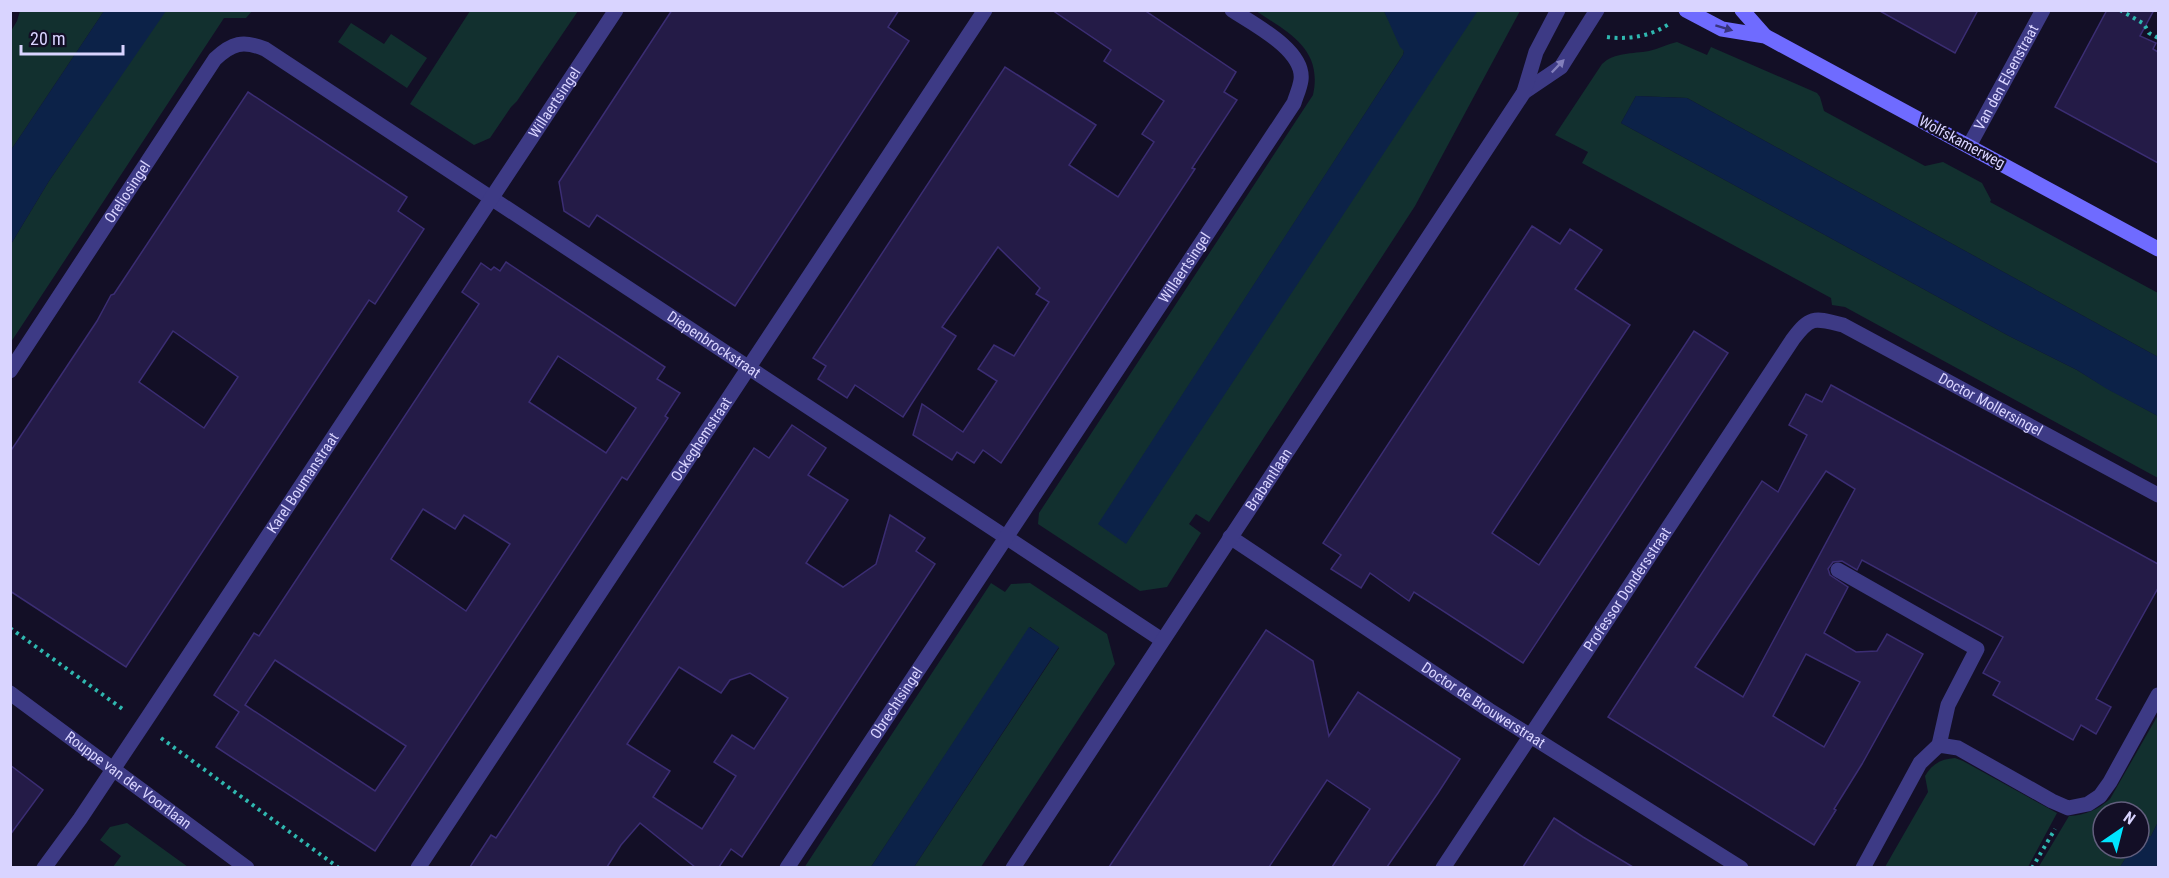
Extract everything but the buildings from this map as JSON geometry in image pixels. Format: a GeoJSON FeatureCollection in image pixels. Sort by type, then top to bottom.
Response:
{"type":"FeatureCollection","features":[{"type":"Feature","properties":{"kind":"main road","name":"Wolfskamerweg"},"geometry":{"type":"LineString","coordinates":[[1686,10],[1722,29],[1765,36],[2158,249]]}},
{"type":"Feature","properties":{"kind":"main road","name":"Wolfskamerweg"},"geometry":{"type":"LineString","coordinates":[[1742,10],[1765,36]]}},
{"type":"Feature","properties":{"kind":"street","name":"Willaertsingel"},"geometry":{"type":"LineString","coordinates":[[492,197],[616,10]]}},
{"type":"Feature","properties":{"kind":"street","name":"Ockeghemstraat"},"geometry":{"type":"LineString","coordinates":[[418,867],[985,10]]}},
{"type":"Feature","properties":{"kind":"street","name":"Willaertsingel"},"geometry":{"type":"LineString","coordinates":[[1005,537],[1294,103],[1301,78],[1295,58],[1283,44],[1232,10]]}},
{"type":"Feature","properties":{"kind":"street","name":"Brabantlaan"},"geometry":{"type":"LineString","coordinates":[[1012,867],[1524,92],[1536,52],[1558,10]]}},
{"type":"Feature","properties":{"kind":"street","name":"Brabantlaan"},"geometry":{"type":"LineString","coordinates":[[1524,92],[1560,67],[1597,10]]}},
{"type":"Feature","properties":{"kind":"street","name":"Van den Elsenstraat"},"geometry":{"type":"LineString","coordinates":[[1969,146],[2043,10]]}},
{"type":"Feature","properties":{"kind":"street","name":"Oreliosingel"},"geometry":{"type":"LineString","coordinates":[[10,370],[215,59],[228,47],[250,43],[265,49]]}},
{"type":"Feature","properties":{"kind":"street","name":"Diepenbrockstraat"},"geometry":{"type":"LineString","coordinates":[[265,49],[1162,640]]}},
{"type":"Feature","properties":{"kind":"street","name":"Karel Boumanstraat"},"geometry":{"type":"LineString","coordinates":[[44,867],[143,725],[492,197]]}},
{"type":"Feature","properties":{"kind":"street","name":"Doctor Mollersingel"},"geometry":{"type":"LineString","coordinates":[[1819,319],[1843,325],[2158,495]]}},
{"type":"Feature","properties":{"kind":"street","name":"Professor Dondersstraat"},"geometry":{"type":"LineString","coordinates":[[1443,867],[1792,339],[1805,323],[1819,319]]}},
{"type":"Feature","properties":{"kind":"street","name":"Obrechtsingel"},"geometry":{"type":"LineString","coordinates":[[787,867],[1005,537]]}},
{"type":"Feature","properties":{"kind":"street","name":"Doctor de Brouwerstraat"},"geometry":{"type":"LineString","coordinates":[[1230,537],[1530,735],[1741,867]]}},
{"type":"Feature","properties":{"kind":"street"},"geometry":{"type":"LineString","coordinates":[[1838,570],[1977,649],[1948,705],[1939,746],[1920,763],[1863,867]]}},
{"type":"Feature","properties":{"kind":"street","name":"Rouppe van der Voortlaan"},"geometry":{"type":"LineString","coordinates":[[10,693],[248,867]]}},
{"type":"Feature","properties":{"kind":"street"},"geometry":{"type":"LineString","coordinates":[[1939,746],[1958,748],[2068,808],[2088,804],[2100,796],[2110,782],[2158,695]]}},
{"type":"Feature","properties":{"kind":"path"},"geometry":{"type":"LineString","coordinates":[[2120,10],[2144,24],[2149,33],[2158,38]]}},
{"type":"Feature","properties":{"kind":"path"},"geometry":{"type":"LineString","coordinates":[[10,628],[339,867]]}},
{"type":"Feature","properties":{"kind":"path"},"geometry":{"type":"LineString","coordinates":[[2032,867],[2068,808]]}},
{"type":"Feature","properties":{"kind":"green space"},"geometry":{"type":"Polygon","coordinates":[[[20,11],[104,11],[11,150],[11,31],[20,11]]]}},
{"type":"Feature","properties":{"kind":"green space"},"geometry":{"type":"Polygon","coordinates":[[[165,11],[252,11],[246,18],[224,18],[11,342],[11,244],[49,181],[165,11]]]}},
{"type":"Feature","properties":{"kind":"green space"},"geometry":{"type":"Polygon","coordinates":[[[470,11],[578,11],[490,138],[474,145],[410,104],[470,11]]]}},
{"type":"Feature","properties":{"kind":"green space"},"geometry":{"type":"Polygon","coordinates":[[[1256,11],[1384,11],[1404,51],[1099,524],[1126,543],[1476,11],[1520,11],[1415,206],[1209,522],[1196,514],[1189,524],[1201,533],[1167,587],[1140,591],[1038,524],[1039,513],[1313,95],[1315,79],[1308,54],[1291,35],[1256,11]]]}},
{"type":"Feature","properties":{"kind":"green space"},"geometry":{"type":"Polygon","coordinates":[[[351,23],[384,44],[391,34],[427,58],[407,88],[338,42],[351,23]]]}},
{"type":"Feature","properties":{"kind":"green space"},"geometry":{"type":"Polygon","coordinates":[[[1677,42],[1707,55],[1711,47],[1817,93],[1824,111],[1925,166],[1943,162],[1982,183],[1990,202],[2158,293],[2158,357],[1687,98],[1636,96],[1621,123],[2158,416],[2158,478],[1845,307],[1832,305],[1831,298],[1582,163],[1588,152],[1555,135],[1602,64],[1618,55],[1649,51],[1677,42]]]}},
{"type":"Feature","properties":{"kind":"green space"},"geometry":{"type":"Polygon","coordinates":[[[991,583],[1005,592],[1011,584],[1030,583],[1107,634],[1115,664],[981,867],[914,867],[1059,648],[1030,627],[871,867],[804,868],[991,583]]]}},
{"type":"Feature","properties":{"kind":"green space"},"geometry":{"type":"Polygon","coordinates":[[[2158,715],[2158,822],[2151,836],[2151,800],[2110,799],[2158,715]]]}},
{"type":"Feature","properties":{"kind":"green space"},"geometry":{"type":"Polygon","coordinates":[[[1955,758],[2057,813],[2028,867],[1885,867],[1928,792],[1925,776],[1937,763],[1955,758]]]}},
{"type":"Feature","properties":{"kind":"green space"},"geometry":{"type":"Polygon","coordinates":[[[2091,811],[2091,860],[2124,860],[2120,867],[2038,868],[2069,816],[2091,811]]]}},
{"type":"Feature","properties":{"kind":"green space"},"geometry":{"type":"Polygon","coordinates":[[[127,823],[188,867],[113,867],[121,856],[100,840],[110,827],[127,823]]]}},
{"type":"Feature","properties":{"kind":"water"},"geometry":{"type":"Polygon","coordinates":[[[104,11],[166,11],[49,181],[11,244],[11,150],[104,11]]]}},
{"type":"Feature","properties":{"kind":"water"},"geometry":{"type":"Polygon","coordinates":[[[1384,11],[1477,12],[1126,544],[1098,524],[1403,55],[1404,51],[1384,11]]]}},
{"type":"Feature","properties":{"kind":"water"},"geometry":{"type":"Polygon","coordinates":[[[1636,96],[1687,98],[2158,357],[2158,416],[1621,123],[1636,96]]]}},
{"type":"Feature","properties":{"kind":"water"},"geometry":{"type":"Polygon","coordinates":[[[1029,627],[1059,647],[914,867],[871,867],[1029,627]]]}},
{"type":"Feature","properties":{"kind":"water"},"geometry":{"type":"Polygon","coordinates":[[[2158,822],[2158,867],[2120,867],[2124,860],[2151,860],[2151,836],[2158,822]]]}}]}
